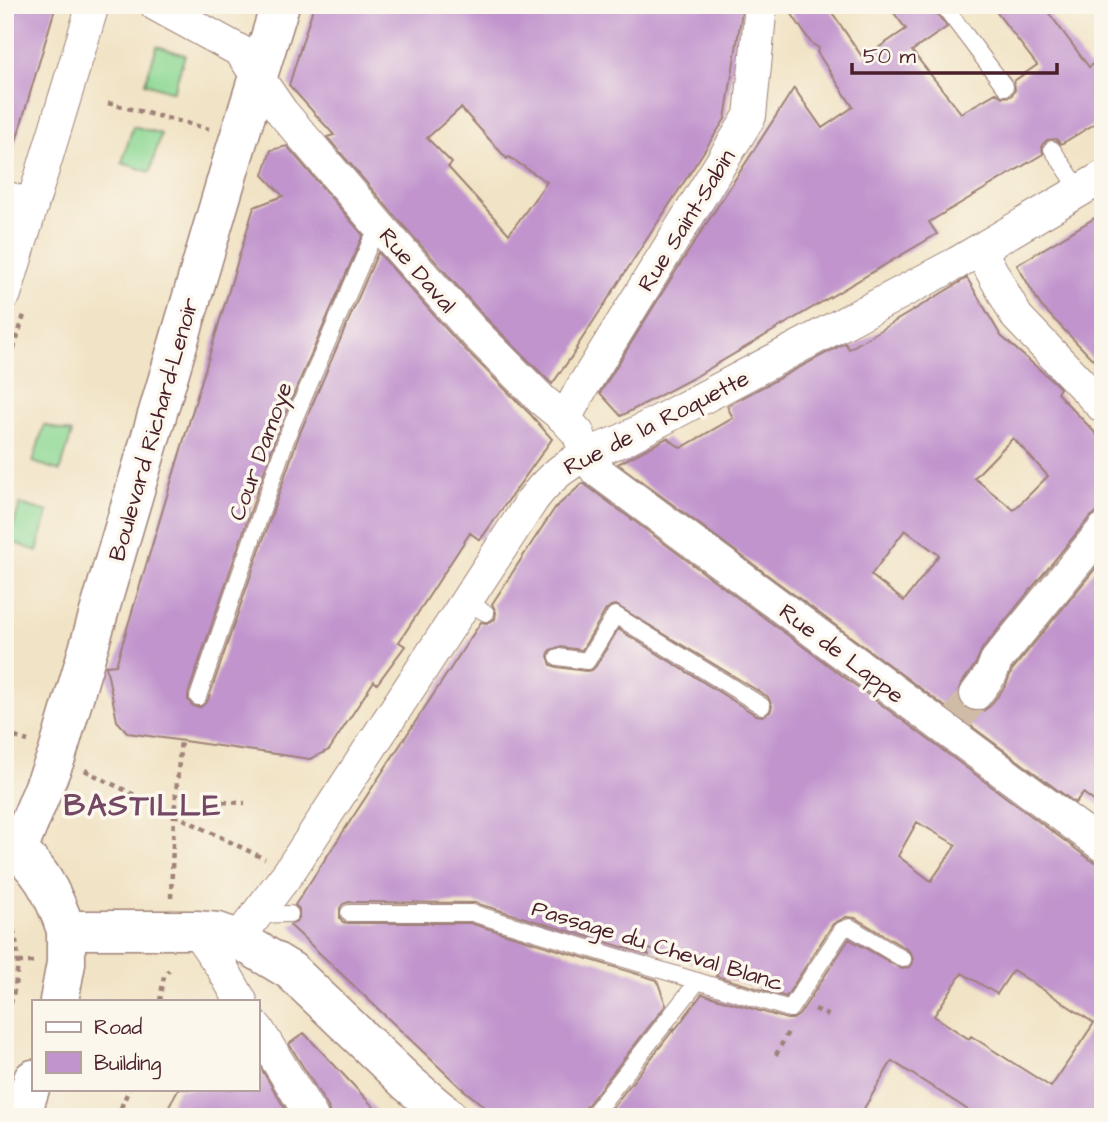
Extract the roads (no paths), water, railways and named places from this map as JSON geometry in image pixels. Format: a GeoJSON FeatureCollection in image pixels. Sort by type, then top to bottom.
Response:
{"type":"FeatureCollection","features":[{"type":"Feature","properties":{"kind":"street"},"geometry":{"type":"LineString","coordinates":[[5,293],[19,202],[93,5]]}},
{"type":"Feature","properties":{"kind":"street","name":"Rue Daval"},"geometry":{"type":"LineString","coordinates":[[156,5],[240,51],[282,112],[380,227],[470,328],[578,433],[586,455]]}},
{"type":"Feature","properties":{"kind":"street","name":"Boulevard Richard-Lenoir"},"geometry":{"type":"LineString","coordinates":[[11,846],[57,755],[280,5]]}},
{"type":"Feature","properties":{"kind":"street","name":"Rue Saint-Sabin"},"geometry":{"type":"LineString","coordinates":[[565,419],[750,116],[761,5]]}},
{"type":"Feature","properties":{"kind":"street","name":"Rue de la Roquette"},"geometry":{"type":"LineString","coordinates":[[247,927],[289,872],[476,607],[543,486],[570,463],[623,440],[980,250],[1091,184]]}},
{"type":"Feature","properties":{"kind":"street"},"geometry":{"type":"LineString","coordinates":[[980,250],[1017,317],[1103,407]]}},
{"type":"Feature","properties":{"kind":"street","name":"Rue de Lappe"},"geometry":{"type":"LineString","coordinates":[[586,455],[596,470],[951,726],[1103,846]]}},
{"type":"Feature","properties":{"kind":"street"},"geometry":{"type":"LineString","coordinates":[[976,694],[991,674],[996,661],[1103,530]]}},
{"type":"Feature","properties":{"kind":"street"},"geometry":{"type":"LineString","coordinates":[[11,846],[40,876],[55,899],[66,930],[66,963],[59,1000]]}},
{"type":"Feature","properties":{"kind":"street"},"geometry":{"type":"LineString","coordinates":[[66,930],[218,932],[247,927],[408,1083],[448,1117]]}},
{"type":"Feature","properties":{"kind":"street"},"geometry":{"type":"LineString","coordinates":[[196,930],[240,1000]]}},
{"type":"Feature","properties":{"kind":"street"},"geometry":{"type":"LineString","coordinates":[[259,1031],[312,1117]]}},
{"type":"Feature","properties":{"kind":"street"},"geometry":{"type":"LineString","coordinates":[[21,1117],[32,1082]]}},
{"type":"Feature","properties":{"kind":"lane"},"geometry":{"type":"LineString","coordinates":[[943,5],[1005,88]]}},
{"type":"Feature","properties":{"kind":"lane"},"geometry":{"type":"LineString","coordinates":[[1052,149],[1091,184]]}},
{"type":"Feature","properties":{"kind":"lane","name":"Cour Damoye"},"geometry":{"type":"LineString","coordinates":[[198,697],[289,431],[371,241],[380,227]]}},
{"type":"Feature","properties":{"kind":"lane"},"geometry":{"type":"LineString","coordinates":[[558,657],[587,661],[615,615],[762,706]]}},
{"type":"Feature","properties":{"kind":"lane","name":"Passage du Cheval Blanc"},"geometry":{"type":"LineString","coordinates":[[349,913],[472,913],[790,1009],[842,930],[850,927],[903,959]]}},
{"type":"Feature","properties":{"kind":"lane"},"geometry":{"type":"LineString","coordinates":[[247,927],[290,914]]}},
{"type":"Feature","properties":{"kind":"lane"},"geometry":{"type":"LineString","coordinates":[[591,1117],[698,981]]}},
{"type":"Feature","properties":{"kind":"tunnel"},"geometry":{"type":"LineString","coordinates":[[955,721],[976,694]]}},
{"type":"Feature","properties":{"kind":"district","name":"BASTILLE"},"geometry":{"type":"Point","coordinates":[143,805]}}]}
